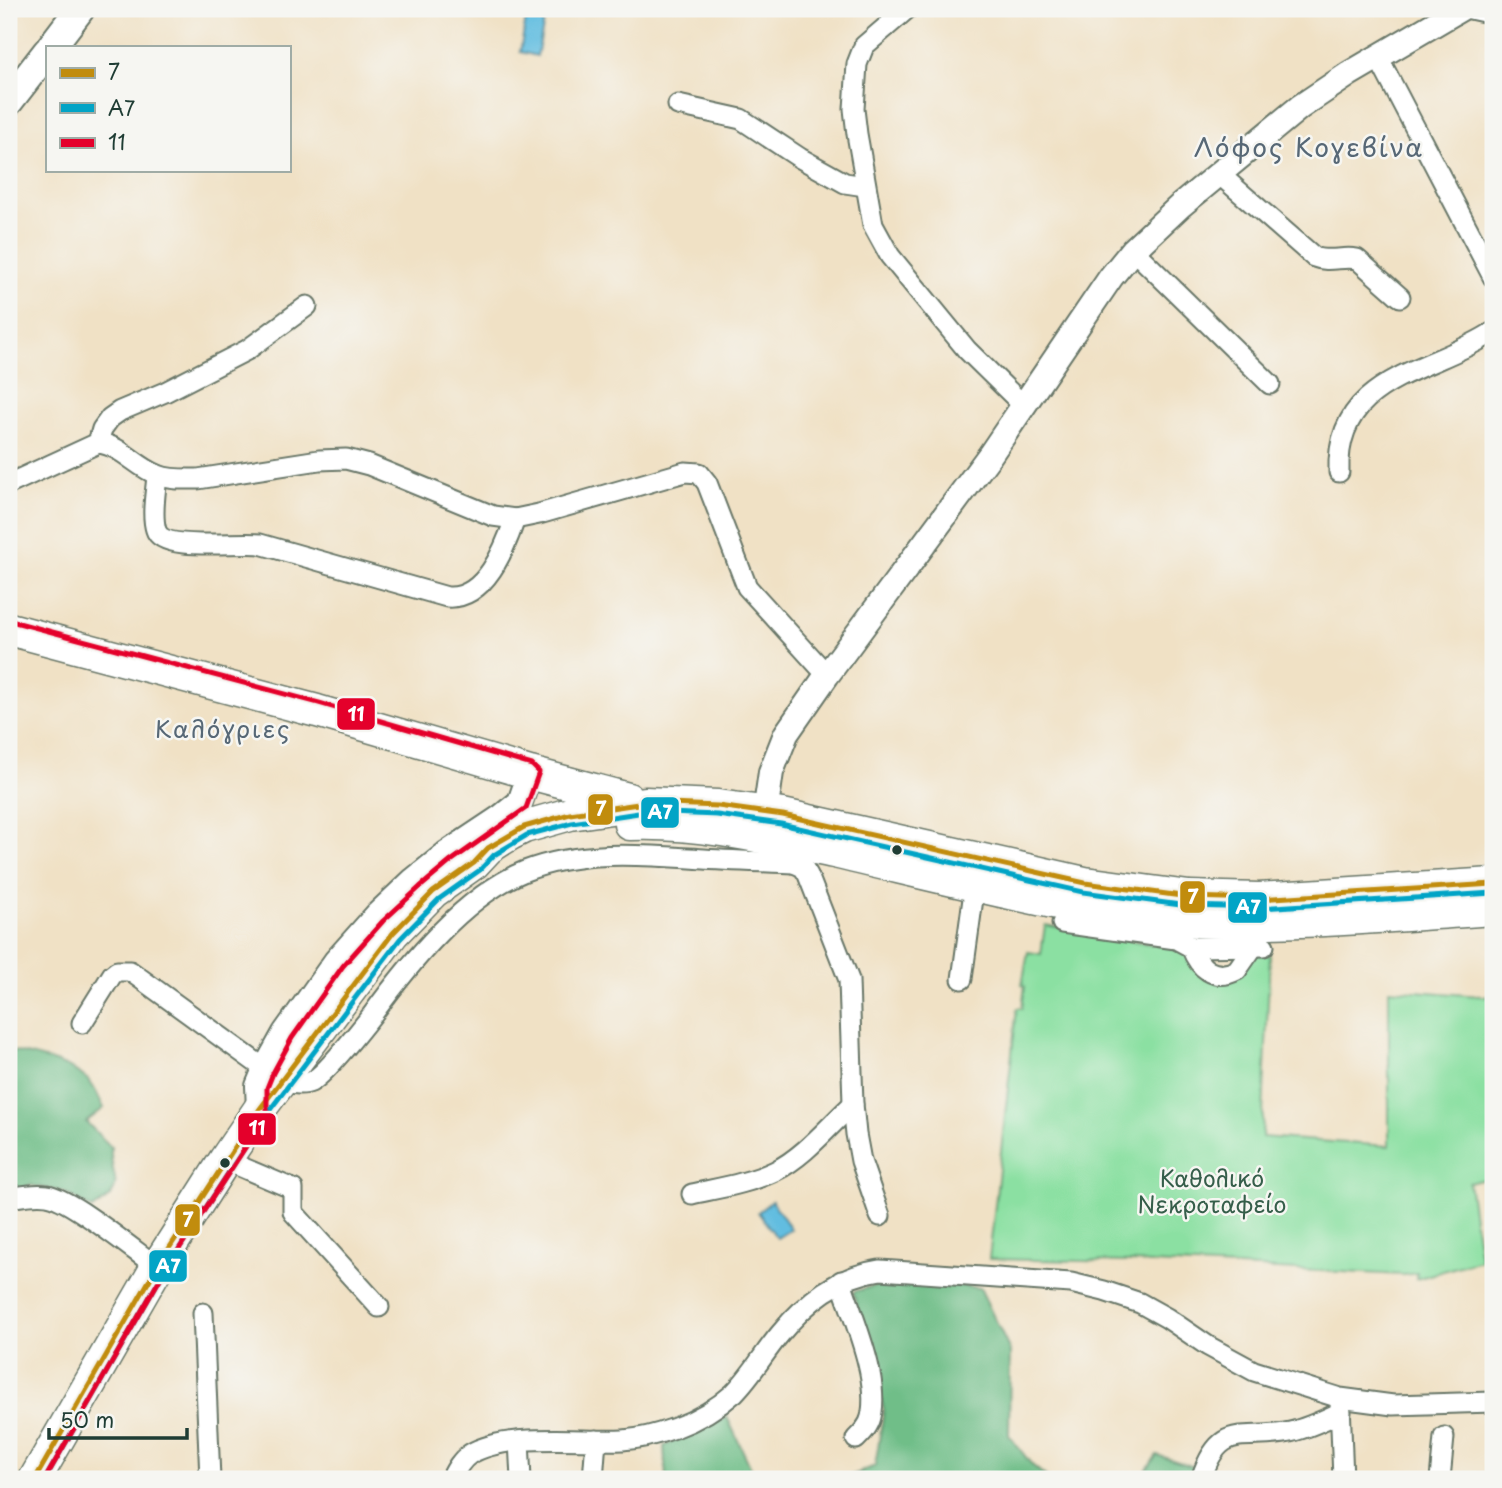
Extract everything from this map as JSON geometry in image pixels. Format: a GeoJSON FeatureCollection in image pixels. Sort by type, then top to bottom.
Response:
{"type":"FeatureCollection","features":[{"type":"Feature","properties":{"kind":"main road"},"geometry":{"type":"LineString","coordinates":[[52,46],[80,9]]}},
{"type":"Feature","properties":{"kind":"main road"},"geometry":{"type":"LineString","coordinates":[[9,101],[46,53]]}},
{"type":"Feature","properties":{"kind":"main road"},"geometry":{"type":"LineString","coordinates":[[9,629],[317,711],[530,774],[645,803]]}},
{"type":"Feature","properties":{"kind":"main road"},"geometry":{"type":"LineString","coordinates":[[35,1479],[157,1267],[259,1110],[272,1076],[393,933],[433,892],[474,863],[488,848],[524,827],[589,810],[645,803],[694,805],[763,825],[1084,883],[1189,897],[1259,899],[1493,884]]}},
{"type":"Feature","properties":{"kind":"main road"},"geometry":{"type":"LineString","coordinates":[[474,863],[502,855],[529,842],[603,825],[763,825],[796,854],[975,884],[1107,920],[1186,922],[1223,935],[1270,923],[1493,909]]}},
{"type":"Feature","properties":{"kind":"street"},"geometry":{"type":"LineString","coordinates":[[907,9],[864,46],[857,64],[854,109],[865,186],[876,232],[890,256],[967,350],[1024,406]]}},
{"type":"Feature","properties":{"kind":"street"},"geometry":{"type":"LineString","coordinates":[[763,825],[771,772],[779,747],[827,675],[990,455],[1111,276],[1133,250],[1217,173],[1307,101],[1460,9]]}},
{"type":"Feature","properties":{"kind":"street"},"geometry":{"type":"LineString","coordinates":[[1470,9],[1492,15]]}},
{"type":"Feature","properties":{"kind":"street"},"geometry":{"type":"LineString","coordinates":[[1378,57],[1485,245],[1493,277]]}},
{"type":"Feature","properties":{"kind":"street"},"geometry":{"type":"LineString","coordinates":[[678,105],[741,120],[845,183],[865,186]]}},
{"type":"Feature","properties":{"kind":"street"},"geometry":{"type":"LineString","coordinates":[[1217,173],[1314,257],[1328,261],[1348,257],[1357,259],[1400,297]]}},
{"type":"Feature","properties":{"kind":"street"},"geometry":{"type":"LineString","coordinates":[[1133,250],[1270,384]]}},
{"type":"Feature","properties":{"kind":"street"},"geometry":{"type":"LineString","coordinates":[[98,443],[102,429],[110,418],[120,411],[165,392],[247,350],[307,306]]}},
{"type":"Feature","properties":{"kind":"street"},"geometry":{"type":"LineString","coordinates":[[1339,472],[1340,440],[1361,404],[1394,378],[1449,357],[1493,332]]}},
{"type":"Feature","properties":{"kind":"street"},"geometry":{"type":"LineString","coordinates":[[9,484],[98,443],[108,444],[157,475],[177,479],[198,479],[319,460],[346,459],[369,465],[494,516],[515,519],[685,471],[699,473],[707,482],[747,587],[827,675]]}},
{"type":"Feature","properties":{"kind":"street"},"geometry":{"type":"LineString","coordinates":[[157,475],[154,524],[158,536],[164,540],[188,545],[243,542],[260,544],[447,597],[460,596],[478,585],[500,553],[515,519]]}},
{"type":"Feature","properties":{"kind":"street"},"geometry":{"type":"LineString","coordinates":[[272,1076],[285,1033],[336,961],[377,915],[414,880],[520,802],[530,774]]}},
{"type":"Feature","properties":{"kind":"street"},"geometry":{"type":"LineString","coordinates":[[82,1023],[111,975],[117,971],[130,971],[272,1076],[306,1083],[317,1077],[357,1034],[436,938],[497,886],[527,870],[571,859],[619,855],[796,854],[808,876],[849,980],[853,1104],[861,1161],[880,1216]]}},
{"type":"Feature","properties":{"kind":"street"},"geometry":{"type":"LineString","coordinates":[[962,978],[975,884]]}},
{"type":"Feature","properties":{"kind":"street"},"geometry":{"type":"LineString","coordinates":[[1062,923],[1107,920],[1176,939],[1191,947],[1202,968],[1219,975],[1237,970],[1258,947],[1223,935],[1191,947]]}},
{"type":"Feature","properties":{"kind":"street"},"geometry":{"type":"LineString","coordinates":[[692,1194],[776,1171],[853,1104]]}},
{"type":"Feature","properties":{"kind":"street"},"geometry":{"type":"LineString","coordinates":[[225,1160],[293,1189],[293,1212],[379,1307]]}},
{"type":"Feature","properties":{"kind":"street"},"geometry":{"type":"LineString","coordinates":[[9,1198],[31,1194],[49,1195],[66,1202],[157,1267]]}},
{"type":"Feature","properties":{"kind":"street"},"geometry":{"type":"LineString","coordinates":[[451,1479],[460,1463],[471,1454],[499,1443],[625,1440],[649,1436],[706,1414],[736,1391],[780,1334],[816,1296],[860,1273],[880,1270],[1071,1283],[1093,1288],[1140,1303],[1254,1371],[1340,1405],[1493,1402]]}},
{"type":"Feature","properties":{"kind":"street"},"geometry":{"type":"LineString","coordinates":[[841,1281],[869,1371],[873,1401],[871,1419],[866,1430],[856,1439]]}},
{"type":"Feature","properties":{"kind":"street"},"geometry":{"type":"LineString","coordinates":[[203,1313],[210,1479]]}},
{"type":"Feature","properties":{"kind":"street"},"geometry":{"type":"LineString","coordinates":[[1200,1479],[1212,1455],[1225,1439],[1246,1434],[1289,1432],[1312,1425],[1340,1405]]}},
{"type":"Feature","properties":{"kind":"street"},"geometry":{"type":"LineString","coordinates":[[1340,1405],[1343,1479]]}},
{"type":"Feature","properties":{"kind":"street"},"geometry":{"type":"LineString","coordinates":[[1440,1479],[1444,1437]]}},
{"type":"Feature","properties":{"kind":"street"},"geometry":{"type":"LineString","coordinates":[[593,1479],[596,1440]]}},
{"type":"Feature","properties":{"kind":"street"},"geometry":{"type":"LineString","coordinates":[[519,1441],[521,1479]]}},
{"type":"Feature","properties":{"kind":"green space","name":"Καθολικό Νεκροταφείο"},"geometry":{"type":"Polygon","coordinates":[[[1045,925],[1189,951],[1212,977],[1253,954],[1270,955],[1262,1137],[1389,1146],[1389,989],[1493,997],[1493,1177],[1469,1183],[1480,1260],[1416,1279],[1417,1273],[1405,1275],[1130,1262],[989,1259],[1017,1008],[1022,1008],[1025,986],[1022,985],[1028,952],[1041,954],[1045,925]]]}},
{"type":"Feature","properties":{"kind":"green space"},"geometry":{"type":"Polygon","coordinates":[[[9,1050],[70,1068],[87,1079],[97,1093],[104,1108],[86,1122],[111,1147],[115,1188],[111,1195],[92,1209],[63,1192],[30,1185],[9,1195],[9,1050]]]}},
{"type":"Feature","properties":{"kind":"green space"},"geometry":{"type":"Polygon","coordinates":[[[887,1282],[938,1283],[980,1288],[1010,1351],[1009,1435],[1032,1465],[1049,1479],[844,1479],[875,1466],[884,1410],[853,1292],[887,1282]]]}},
{"type":"Feature","properties":{"kind":"green space"},"geometry":{"type":"Polygon","coordinates":[[[727,1417],[756,1479],[666,1479],[664,1446],[727,1417]]]}},
{"type":"Feature","properties":{"kind":"green space"},"geometry":{"type":"Polygon","coordinates":[[[1157,1455],[1197,1468],[1193,1479],[1140,1479],[1157,1455]]]}},
{"type":"Feature","properties":{"kind":"water"},"geometry":{"type":"Polygon","coordinates":[[[526,19],[544,22],[537,56],[520,52],[526,19]]]}},
{"type":"Feature","properties":{"kind":"water"},"geometry":{"type":"Polygon","coordinates":[[[772,1201],[791,1229],[777,1238],[758,1212],[772,1201]]]}},
{"type":"Feature","properties":{"kind":"transit line","name":"11"},"geometry":{"type":"LineString","coordinates":[[11,621],[319,703],[532,765],[539,772],[526,808],[451,861],[383,921],[343,966],[292,1038],[267,1088],[267,1114],[164,1272],[45,1479]]}},
{"type":"Feature","properties":{"kind":"transit line","name":"7"},"geometry":{"type":"LineString","coordinates":[[35,1479],[157,1267],[259,1110],[393,933],[433,892],[474,863],[488,848],[524,827],[570,814],[645,803],[718,806],[783,815],[1085,883],[1189,897],[1259,899],[1493,884]]}},
{"type":"Feature","properties":{"kind":"transit line","name":"A7"},"geometry":{"type":"LineString","coordinates":[[45,1479],[164,1272],[266,1115],[400,939],[439,899],[480,870],[494,855],[527,835],[572,823],[645,812],[717,815],[781,824],[1083,892],[1188,906],[1260,908],[1493,893]]}},
{"type":"Feature","properties":{"kind":"district","name":"Λόφος Κογεβίνα"},"geometry":{"type":"Point","coordinates":[1309,148]}},
{"type":"Feature","properties":{"kind":"district","name":"Καλόγριες"},"geometry":{"type":"Point","coordinates":[223,730]}}]}
